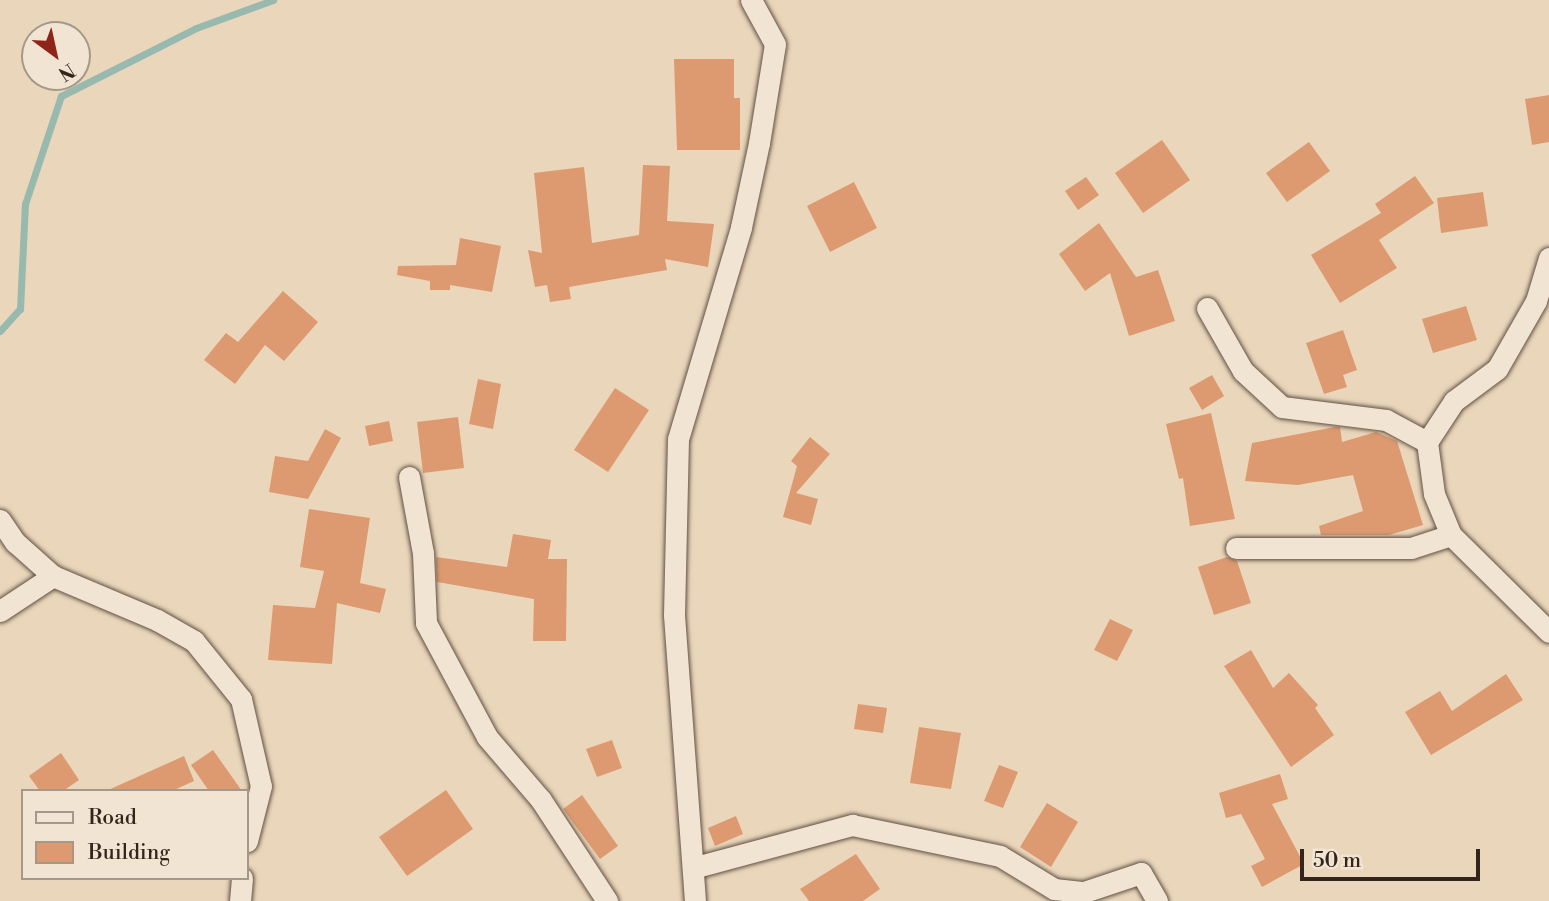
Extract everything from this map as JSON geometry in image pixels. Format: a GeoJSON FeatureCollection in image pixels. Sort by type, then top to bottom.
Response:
{"type":"FeatureCollection","features":[{"type":"Feature","properties":{"kind":"street"},"geometry":{"type":"LineString","coordinates":[[695,901],[696,867],[674,615],[678,439],[741,227],[759,143],[775,44],[751,0]]}},
{"type":"Feature","properties":{"kind":"street"},"geometry":{"type":"LineString","coordinates":[[1549,258],[1536,301],[1497,369],[1454,401],[1427,442],[1434,495],[1451,535],[1549,632]]}},
{"type":"Feature","properties":{"kind":"street"},"geometry":{"type":"LineString","coordinates":[[1207,308],[1243,371],[1282,407],[1386,420],[1427,442]]}},
{"type":"Feature","properties":{"kind":"street"},"geometry":{"type":"LineString","coordinates":[[409,477],[422,553],[426,623],[487,737],[541,800],[607,901]]}},
{"type":"Feature","properties":{"kind":"street"},"geometry":{"type":"LineString","coordinates":[[0,520],[15,541],[52,576],[157,620],[194,641],[241,699],[261,786],[248,837]]}},
{"type":"Feature","properties":{"kind":"street"},"geometry":{"type":"LineString","coordinates":[[1236,548],[1411,548],[1451,535]]}},
{"type":"Feature","properties":{"kind":"street"},"geometry":{"type":"LineString","coordinates":[[0,611],[52,576]]}},
{"type":"Feature","properties":{"kind":"street"},"geometry":{"type":"LineString","coordinates":[[696,867],[852,825],[999,856],[1054,888],[1084,892],[1141,873],[1157,901]]}},
{"type":"Feature","properties":{"kind":"street"},"geometry":{"type":"LineString","coordinates":[[240,901],[242,880]]}},
{"type":"Feature","properties":{"kind":"building"},"geometry":{"type":"Polygon","coordinates":[[[674,59],[734,59],[734,98],[740,98],[740,150],[677,150],[674,59]]]}},
{"type":"Feature","properties":{"kind":"building"},"geometry":{"type":"Polygon","coordinates":[[[1549,95],[1549,142],[1532,145],[1525,99],[1549,95]]]}},
{"type":"Feature","properties":{"kind":"building"},"geometry":{"type":"Polygon","coordinates":[[[1162,140],[1190,180],[1143,213],[1115,173],[1162,140]]]}},
{"type":"Feature","properties":{"kind":"building"},"geometry":{"type":"Polygon","coordinates":[[[1309,142],[1330,171],[1287,202],[1266,173],[1309,142]]]}},
{"type":"Feature","properties":{"kind":"building"},"geometry":{"type":"Polygon","coordinates":[[[643,165],[670,166],[667,221],[714,224],[708,267],[665,259],[667,270],[569,287],[571,299],[550,302],[547,285],[535,287],[528,250],[542,253],[534,173],[584,167],[592,243],[639,235],[643,165]]]}},
{"type":"Feature","properties":{"kind":"building"},"geometry":{"type":"Polygon","coordinates":[[[1415,176],[1434,203],[1379,240],[1397,268],[1340,303],[1311,255],[1381,213],[1375,204],[1415,176]]]}},
{"type":"Feature","properties":{"kind":"building"},"geometry":{"type":"Polygon","coordinates":[[[1086,177],[1099,195],[1078,210],[1065,191],[1086,177]]]}},
{"type":"Feature","properties":{"kind":"building"},"geometry":{"type":"Polygon","coordinates":[[[854,182],[877,228],[830,252],[807,206],[854,182]]]}},
{"type":"Feature","properties":{"kind":"building"},"geometry":{"type":"Polygon","coordinates":[[[1483,192],[1488,226],[1441,233],[1437,198],[1483,192]]]}},
{"type":"Feature","properties":{"kind":"building"},"geometry":{"type":"Polygon","coordinates":[[[1099,223],[1136,277],[1158,270],[1175,321],[1129,336],[1110,273],[1085,291],[1059,254],[1099,223]]]}},
{"type":"Feature","properties":{"kind":"building"},"geometry":{"type":"Polygon","coordinates":[[[460,238],[501,246],[492,292],[450,285],[450,290],[430,290],[430,281],[397,275],[398,266],[456,265],[460,238]]]}},
{"type":"Feature","properties":{"kind":"building"},"geometry":{"type":"Polygon","coordinates":[[[283,291],[318,322],[284,361],[265,345],[235,384],[204,360],[226,333],[238,342],[283,291]]]}},
{"type":"Feature","properties":{"kind":"building"},"geometry":{"type":"Polygon","coordinates":[[[1466,306],[1477,340],[1433,353],[1422,319],[1466,306]]]}},
{"type":"Feature","properties":{"kind":"building"},"geometry":{"type":"Polygon","coordinates":[[[1343,330],[1357,370],[1343,375],[1347,387],[1324,394],[1306,343],[1343,330]]]}},
{"type":"Feature","properties":{"kind":"building"},"geometry":{"type":"Polygon","coordinates":[[[1212,375],[1224,396],[1202,410],[1189,388],[1212,375]]]}},
{"type":"Feature","properties":{"kind":"building"},"geometry":{"type":"Polygon","coordinates":[[[478,379],[501,384],[493,429],[469,424],[478,379]]]}},
{"type":"Feature","properties":{"kind":"building"},"geometry":{"type":"Polygon","coordinates":[[[615,388],[649,410],[608,472],[574,450],[615,388]]]}},
{"type":"Feature","properties":{"kind":"building"},"geometry":{"type":"Polygon","coordinates":[[[1211,413],[1235,519],[1190,526],[1183,478],[1179,479],[1166,424],[1211,413]]]}},
{"type":"Feature","properties":{"kind":"building"},"geometry":{"type":"Polygon","coordinates":[[[458,417],[464,468],[423,473],[417,422],[458,417]]]}},
{"type":"Feature","properties":{"kind":"building"},"geometry":{"type":"Polygon","coordinates":[[[389,421],[393,441],[369,446],[365,426],[389,421]]]}},
{"type":"Feature","properties":{"kind":"building"},"geometry":{"type":"Polygon","coordinates":[[[1340,427],[1342,442],[1376,432],[1397,441],[1423,525],[1389,535],[1321,535],[1319,526],[1363,511],[1353,475],[1298,485],[1245,481],[1252,443],[1340,427]]]}},
{"type":"Feature","properties":{"kind":"building"},"geometry":{"type":"Polygon","coordinates":[[[325,429],[341,438],[308,499],[269,492],[275,456],[308,461],[325,429]]]}},
{"type":"Feature","properties":{"kind":"building"},"geometry":{"type":"Polygon","coordinates":[[[810,437],[830,454],[796,493],[818,499],[811,525],[783,517],[797,466],[791,461],[810,437]]]}},
{"type":"Feature","properties":{"kind":"building"},"geometry":{"type":"Polygon","coordinates":[[[309,509],[370,518],[360,583],[386,589],[380,613],[337,603],[332,664],[268,660],[273,605],[315,608],[324,571],[300,567],[309,509]]]}},
{"type":"Feature","properties":{"kind":"building"},"geometry":{"type":"Polygon","coordinates":[[[513,534],[551,540],[548,559],[567,559],[566,641],[533,641],[534,599],[437,582],[436,557],[507,567],[513,534]]]}},
{"type":"Feature","properties":{"kind":"building"},"geometry":{"type":"Polygon","coordinates":[[[1227,557],[1237,561],[1251,603],[1214,615],[1198,567],[1227,557]]]}},
{"type":"Feature","properties":{"kind":"building"},"geometry":{"type":"Polygon","coordinates":[[[1110,619],[1133,630],[1117,661],[1094,650],[1110,619]]]}},
{"type":"Feature","properties":{"kind":"building"},"geometry":{"type":"Polygon","coordinates":[[[1251,650],[1273,688],[1289,673],[1318,705],[1315,708],[1334,735],[1291,767],[1224,666],[1251,650]]]}},
{"type":"Feature","properties":{"kind":"building"},"geometry":{"type":"Polygon","coordinates":[[[1506,674],[1523,700],[1431,755],[1405,712],[1440,691],[1452,711],[1506,674]]]}},
{"type":"Feature","properties":{"kind":"building"},"geometry":{"type":"Polygon","coordinates":[[[858,704],[887,708],[883,733],[854,729],[858,704]]]}},
{"type":"Feature","properties":{"kind":"building"},"geometry":{"type":"Polygon","coordinates":[[[919,727],[961,733],[951,789],[910,783],[919,727]]]}},
{"type":"Feature","properties":{"kind":"building"},"geometry":{"type":"Polygon","coordinates":[[[612,740],[622,768],[597,777],[586,749],[612,740]]]}},
{"type":"Feature","properties":{"kind":"building"},"geometry":{"type":"Polygon","coordinates":[[[213,750],[241,789],[208,789],[191,765],[213,750]]]}},
{"type":"Feature","properties":{"kind":"building"},"geometry":{"type":"Polygon","coordinates":[[[61,753],[79,780],[66,789],[39,789],[29,776],[61,753]]]}},
{"type":"Feature","properties":{"kind":"building"},"geometry":{"type":"Polygon","coordinates":[[[184,756],[194,781],[176,789],[110,789],[184,756]]]}},
{"type":"Feature","properties":{"kind":"building"},"geometry":{"type":"Polygon","coordinates":[[[999,765],[1018,772],[1003,808],[984,801],[999,765]]]}},
{"type":"Feature","properties":{"kind":"building"},"geometry":{"type":"Polygon","coordinates":[[[1280,774],[1288,799],[1272,804],[1304,864],[1262,887],[1251,866],[1265,859],[1241,814],[1226,818],[1219,793],[1280,774]]]}},
{"type":"Feature","properties":{"kind":"building"},"geometry":{"type":"Polygon","coordinates":[[[446,790],[473,829],[407,876],[379,837],[446,790]]]}},
{"type":"Feature","properties":{"kind":"building"},"geometry":{"type":"Polygon","coordinates":[[[582,795],[618,846],[600,859],[563,809],[582,795]]]}},
{"type":"Feature","properties":{"kind":"building"},"geometry":{"type":"Polygon","coordinates":[[[1047,803],[1078,822],[1051,867],[1020,847],[1047,803]]]}},
{"type":"Feature","properties":{"kind":"building"},"geometry":{"type":"Polygon","coordinates":[[[736,816],[743,834],[715,846],[708,828],[736,816]]]}},
{"type":"Feature","properties":{"kind":"building"},"geometry":{"type":"Polygon","coordinates":[[[856,854],[880,889],[863,901],[809,901],[800,889],[856,854]]]}},
{"type":"Feature","properties":{"kind":"waterway"},"geometry":{"type":"LineString","coordinates":[[0,331],[20,309],[25,204],[61,96],[196,28],[273,0]]}}]}
